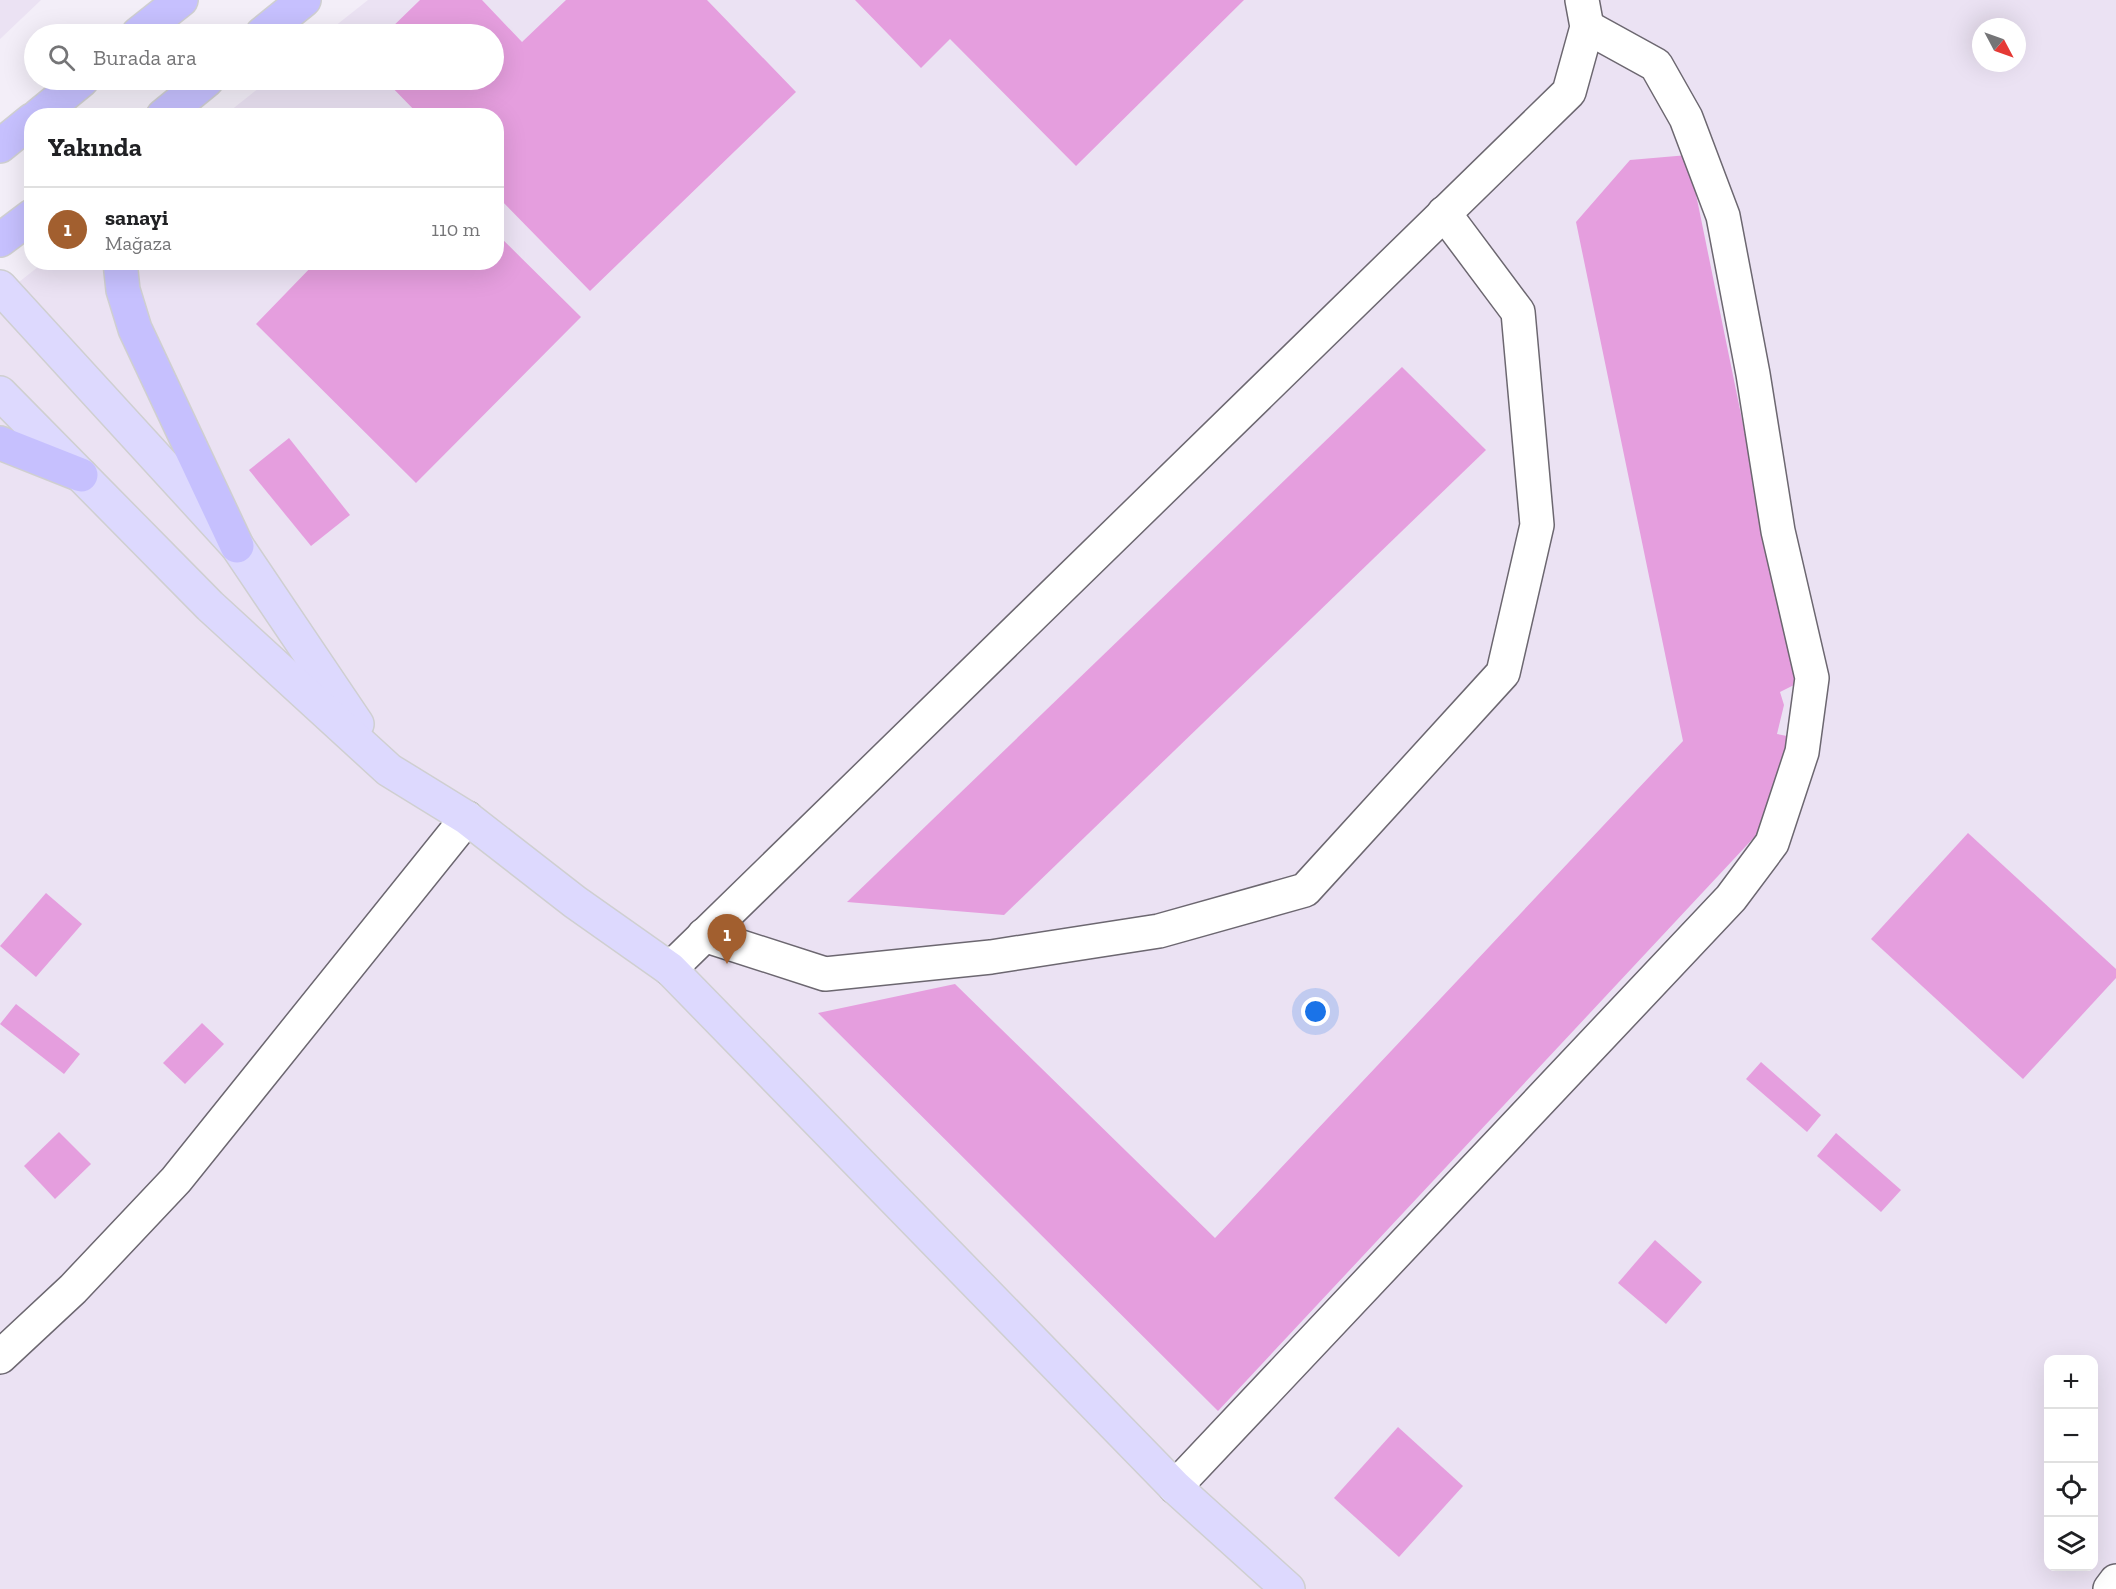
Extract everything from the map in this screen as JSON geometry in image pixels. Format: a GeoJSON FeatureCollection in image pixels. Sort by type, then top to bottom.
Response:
{"type":"FeatureCollection","features":[{"type":"Feature","properties":{"kind":"highway"},"geometry":{"type":"LineString","coordinates":[[151,24],[181,0]]}},
{"type":"Feature","properties":{"kind":"highway"},"geometry":{"type":"LineString","coordinates":[[274,24],[304,0]]}},
{"type":"Feature","properties":{"kind":"highway"},"geometry":{"type":"LineString","coordinates":[[48,108],[70,90]]}},
{"type":"Feature","properties":{"kind":"highway"},"geometry":{"type":"LineString","coordinates":[[173,108],[195,90]]}},
{"type":"Feature","properties":{"kind":"highway"},"geometry":{"type":"LineString","coordinates":[[0,146],[24,126]]}},
{"type":"Feature","properties":{"kind":"highway"},"geometry":{"type":"LineString","coordinates":[[0,240],[24,222]]}},
{"type":"Feature","properties":{"kind":"highway"},"geometry":{"type":"LineString","coordinates":[[121,270],[123,290],[135,329],[237,546]]}},
{"type":"Feature","properties":{"kind":"highway"},"geometry":{"type":"LineString","coordinates":[[0,443],[81,475]]}},
{"type":"Feature","properties":{"kind":"main road"},"geometry":{"type":"LineString","coordinates":[[0,287],[237,546],[389,770]]}},
{"type":"Feature","properties":{"kind":"main road"},"geometry":{"type":"LineString","coordinates":[[0,393],[210,606],[389,770],[467,818],[575,902],[670,969],[1175,1486],[1288,1589]]}},
{"type":"Feature","properties":{"kind":"street"},"geometry":{"type":"LineString","coordinates":[[670,969],[1569,92],[1585,14],[1656,65],[1686,118],[1724,216],[1753,374],[1778,531],[1812,678],[1802,752],[1772,843],[1731,898],[1175,1486]]}},
{"type":"Feature","properties":{"kind":"street"},"geometry":{"type":"LineString","coordinates":[[704,935],[825,974],[991,957],[1159,931],[1305,890],[1503,673],[1537,525],[1518,312],[1444,213]]}},
{"type":"Feature","properties":{"kind":"street"},"geometry":{"type":"LineString","coordinates":[[0,1357],[73,1289],[176,1180],[467,818]]}},
{"type":"Feature","properties":{"kind":"street"},"geometry":{"type":"LineString","coordinates":[[2110,1589],[2116,1581]]}},
{"type":"Feature","properties":{"kind":"shaded area"},"geometry":{"type":"Polygon","coordinates":[[[0,0],[41,0],[0,39],[0,0]]]}},
{"type":"Feature","properties":{"kind":"shaded area"},"geometry":{"type":"Polygon","coordinates":[[[368,0],[2116,0],[2116,1589],[0,1589],[0,297],[34,270],[504,270],[504,108],[234,108],[256,90],[504,90],[504,24],[338,24],[368,0]]]}},
{"type":"Feature","properties":{"kind":"building"},"geometry":{"type":"Polygon","coordinates":[[[420,0],[482,0],[522,42],[566,0],[707,0],[796,92],[590,291],[504,203],[504,108],[412,108],[395,90],[504,90],[504,24],[395,24],[420,0]]]}},
{"type":"Feature","properties":{"kind":"building"},"geometry":{"type":"Polygon","coordinates":[[[855,0],[1244,0],[1076,166],[950,39],[921,68],[855,0]]]}},
{"type":"Feature","properties":{"kind":"building"},"geometry":{"type":"Polygon","coordinates":[[[1688,155],[1796,684],[1780,692],[1784,705],[1777,734],[1792,737],[1761,830],[1218,1411],[818,1013],[955,984],[1215,1238],[1683,741],[1576,222],[1630,160],[1688,155]]]}},
{"type":"Feature","properties":{"kind":"building"},"geometry":{"type":"Polygon","coordinates":[[[504,241],[581,317],[416,483],[256,324],[308,270],[504,270],[504,241]]]}},
{"type":"Feature","properties":{"kind":"building"},"geometry":{"type":"Polygon","coordinates":[[[1402,367],[1486,450],[1004,915],[847,902],[1402,367]]]}},
{"type":"Feature","properties":{"kind":"building"},"geometry":{"type":"Polygon","coordinates":[[[289,438],[350,515],[311,546],[249,470],[289,438]]]}},
{"type":"Feature","properties":{"kind":"building"},"geometry":{"type":"Polygon","coordinates":[[[1968,833],[2116,969],[2116,978],[2023,1079],[1871,939],[1968,833]]]}},
{"type":"Feature","properties":{"kind":"building"},"geometry":{"type":"Polygon","coordinates":[[[46,893],[82,924],[36,977],[0,946],[46,893]]]}},
{"type":"Feature","properties":{"kind":"building"},"geometry":{"type":"Polygon","coordinates":[[[16,1004],[80,1054],[64,1074],[0,1024],[16,1004]]]}},
{"type":"Feature","properties":{"kind":"building"},"geometry":{"type":"Polygon","coordinates":[[[202,1023],[224,1044],[185,1084],[163,1063],[202,1023]]]}},
{"type":"Feature","properties":{"kind":"building"},"geometry":{"type":"Polygon","coordinates":[[[1761,1062],[1821,1115],[1807,1132],[1746,1079],[1761,1062]]]}},
{"type":"Feature","properties":{"kind":"building"},"geometry":{"type":"Polygon","coordinates":[[[59,1132],[91,1164],[55,1199],[24,1166],[59,1132]]]}},
{"type":"Feature","properties":{"kind":"building"},"geometry":{"type":"Polygon","coordinates":[[[1836,1133],[1901,1190],[1881,1212],[1817,1156],[1836,1133]]]}},
{"type":"Feature","properties":{"kind":"building"},"geometry":{"type":"Polygon","coordinates":[[[1655,1240],[1702,1282],[1666,1324],[1618,1283],[1655,1240]]]}},
{"type":"Feature","properties":{"kind":"building"},"geometry":{"type":"Polygon","coordinates":[[[1398,1427],[1463,1486],[1399,1557],[1334,1498],[1398,1427]]]}},
{"type":"Feature","properties":{"kind":"place","name":"sanayi"},"geometry":{"type":"Point","coordinates":[727,964]}}]}
